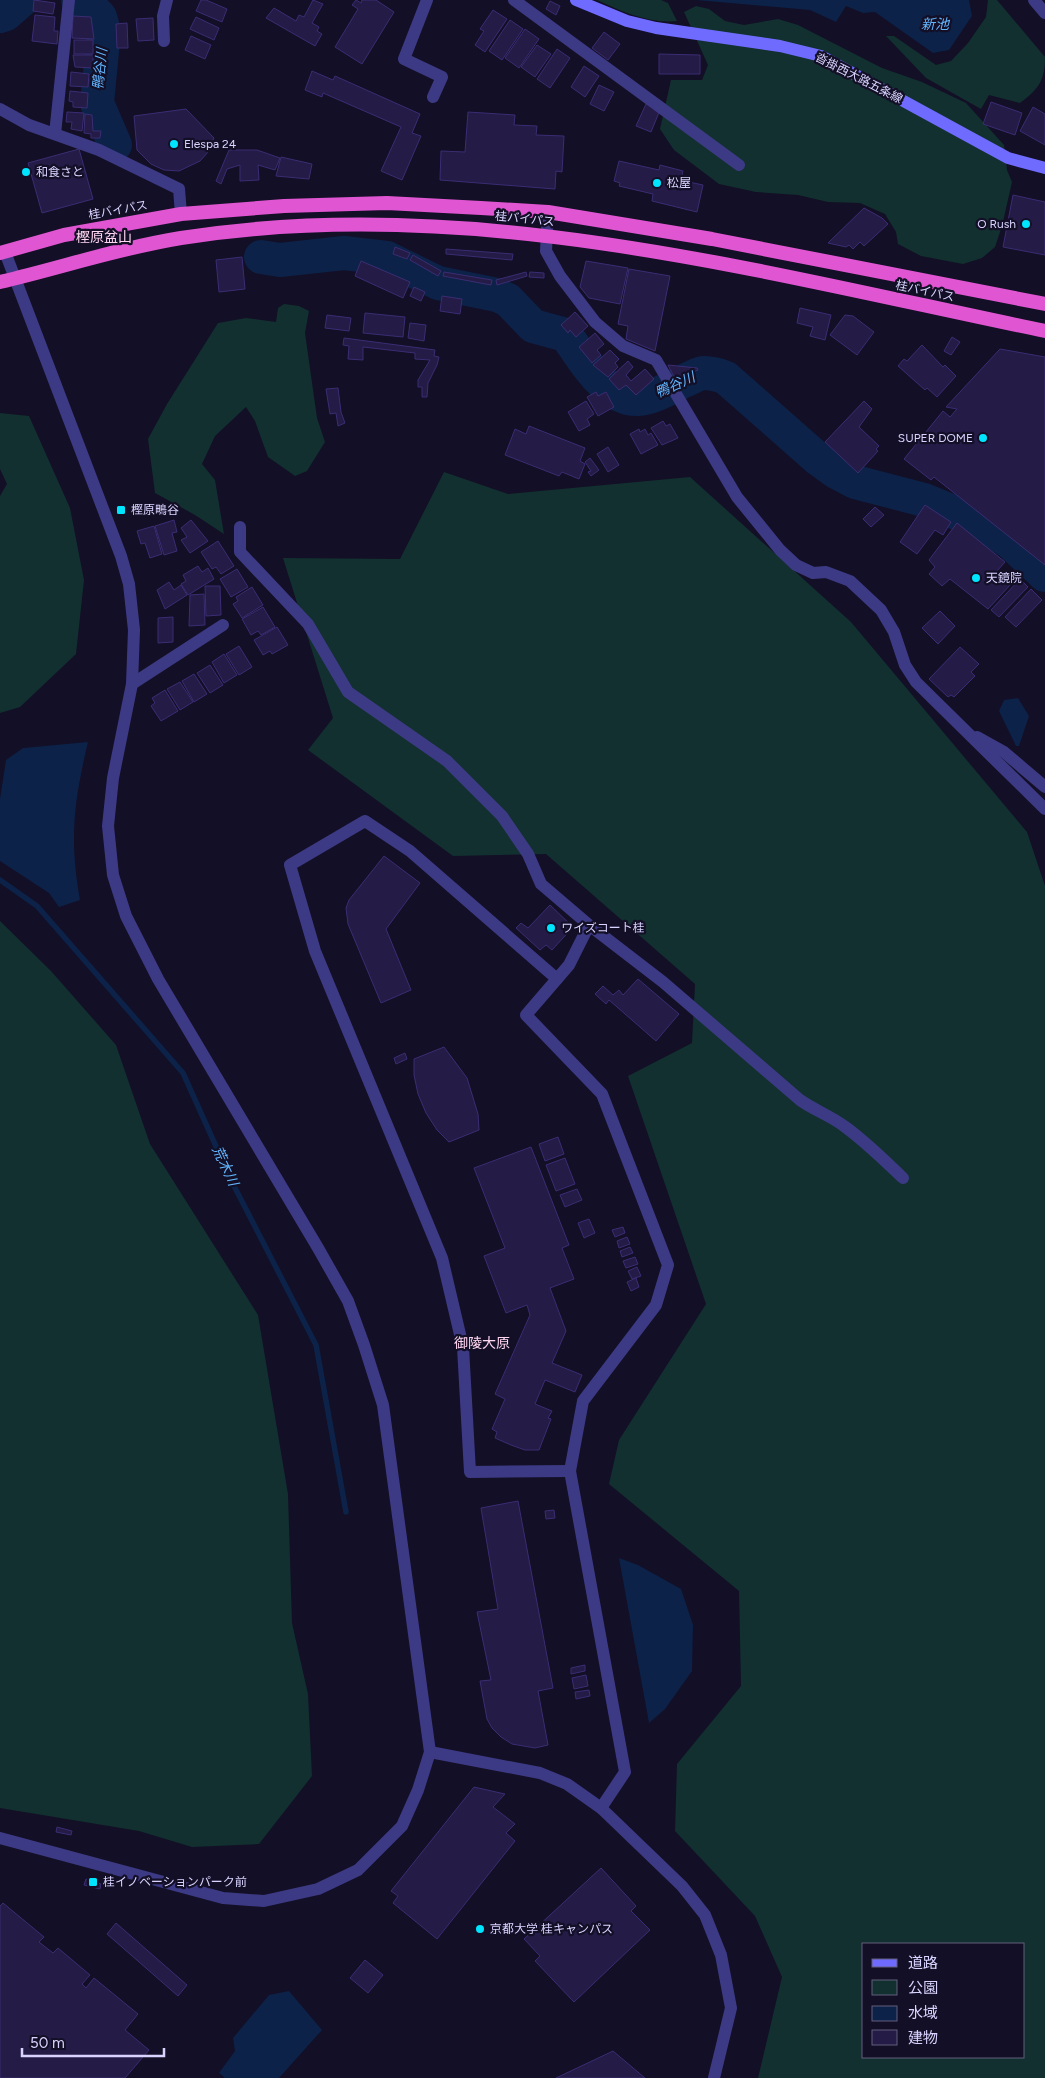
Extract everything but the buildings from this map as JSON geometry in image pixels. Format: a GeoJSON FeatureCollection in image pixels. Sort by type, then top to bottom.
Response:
{"type":"FeatureCollection","features":[{"type":"Feature","properties":{"kind":"highway","name":"桂バイパス"},"geometry":{"type":"LineString","coordinates":[[2,252],[64,235],[181,214],[284,206],[387,203],[548,212],[712,239],[1045,304]]}},
{"type":"Feature","properties":{"kind":"highway","name":"桂バイパス"},"geometry":{"type":"LineString","coordinates":[[0,282],[16,279],[70,262],[181,238],[285,228],[385,225],[476,229],[546,235],[708,262],[1045,331]]}},
{"type":"Feature","properties":{"kind":"main road","name":"沓掛西大路五条線"},"geometry":{"type":"LineString","coordinates":[[576,0],[627,21],[646,26],[780,46],[821,56],[1008,158],[1045,168]]}},
{"type":"Feature","properties":{"kind":"street"},"geometry":{"type":"LineString","coordinates":[[55,134],[69,0]]}},
{"type":"Feature","properties":{"kind":"street"},"geometry":{"type":"LineString","coordinates":[[164,41],[163,16],[167,0]]}},
{"type":"Feature","properties":{"kind":"street"},"geometry":{"type":"LineString","coordinates":[[426,0],[404,59],[442,76],[433,97]]}},
{"type":"Feature","properties":{"kind":"street"},"geometry":{"type":"LineString","coordinates":[[514,0],[739,165]]}},
{"type":"Feature","properties":{"kind":"street"},"geometry":{"type":"LineString","coordinates":[[1034,0],[1045,14]]}},
{"type":"Feature","properties":{"kind":"street"},"geometry":{"type":"LineString","coordinates":[[0,109],[28,126],[99,150],[179,189],[181,214]]}},
{"type":"Feature","properties":{"kind":"street"},"geometry":{"type":"LineString","coordinates":[[548,212],[546,251],[560,276],[595,322],[623,346],[656,360],[738,497],[780,550],[796,565],[813,573],[826,572],[850,581],[881,610],[894,632],[905,665],[916,682],[1045,810]]}},
{"type":"Feature","properties":{"kind":"street"},"geometry":{"type":"LineString","coordinates":[[0,1838],[91,1860],[223,1898],[264,1900],[318,1889],[358,1870],[402,1826],[418,1790],[430,1752],[382,1405],[364,1345],[348,1301],[158,979],[126,916],[113,875],[108,826],[113,778],[132,684],[134,630],[129,584],[121,556],[16,279],[2,252]]}},
{"type":"Feature","properties":{"kind":"street"},"geometry":{"type":"LineString","coordinates":[[240,527],[240,552],[308,624],[348,692],[447,762],[502,816],[528,854],[541,884],[589,925],[663,982],[800,1100],[817,1112],[842,1124],[858,1136],[903,1178]]}},
{"type":"Feature","properties":{"kind":"street"},"geometry":{"type":"LineString","coordinates":[[132,684],[222,625]]}},
{"type":"Feature","properties":{"kind":"street"},"geometry":{"type":"LineString","coordinates":[[962,728],[1004,752],[1045,787]]}},
{"type":"Feature","properties":{"kind":"street"},"geometry":{"type":"LineString","coordinates":[[557,979],[410,852],[365,821],[290,865],[315,951],[442,1258],[463,1347],[470,1472],[570,1471]]}},
{"type":"Feature","properties":{"kind":"street"},"geometry":{"type":"LineString","coordinates":[[589,925],[569,965],[526,1015],[602,1094],[668,1265],[656,1305],[583,1401],[570,1471],[625,1772],[601,1808]]}},
{"type":"Feature","properties":{"kind":"street"},"geometry":{"type":"LineString","coordinates":[[430,1752],[540,1772],[567,1784],[601,1808],[682,1886],[705,1915],[721,1955],[731,2008],[714,2078]]}},
{"type":"Feature","properties":{"kind":"green space"},"geometry":{"type":"Polygon","coordinates":[[[597,0],[661,0],[668,3],[677,21],[646,19],[597,0]]]}},
{"type":"Feature","properties":{"kind":"green space"},"geometry":{"type":"Polygon","coordinates":[[[988,0],[997,0],[1045,57],[1045,65],[1040,83],[1020,103],[989,95],[981,109],[926,78],[886,36],[894,36],[936,65],[951,61],[968,43],[986,17],[988,0]]]}},
{"type":"Feature","properties":{"kind":"green space"},"geometry":{"type":"Polygon","coordinates":[[[696,6],[709,9],[725,21],[744,25],[778,19],[798,25],[882,68],[922,82],[966,103],[1004,145],[1007,170],[1012,182],[995,247],[982,258],[963,264],[921,256],[898,244],[896,232],[885,214],[860,203],[828,202],[798,195],[756,192],[719,184],[674,150],[660,129],[671,80],[702,80],[708,65],[684,12],[696,6]]]}},
{"type":"Feature","properties":{"kind":"green space"},"geometry":{"type":"Polygon","coordinates":[[[284,304],[299,306],[309,311],[305,333],[317,418],[325,442],[307,471],[295,476],[268,457],[255,421],[246,407],[215,436],[202,464],[215,480],[224,534],[195,515],[155,493],[148,439],[167,404],[218,323],[246,318],[276,322],[278,308],[284,304]]]}},
{"type":"Feature","properties":{"kind":"green space"},"geometry":{"type":"Polygon","coordinates":[[[0,413],[29,416],[70,508],[84,580],[76,654],[20,707],[0,713],[0,496],[7,484],[0,469],[0,413]]]}},
{"type":"Feature","properties":{"kind":"green space"},"geometry":{"type":"Polygon","coordinates":[[[444,472],[508,494],[690,477],[851,622],[1027,832],[1045,886],[1045,2078],[758,2078],[782,1977],[755,1916],[675,1831],[677,1764],[741,1686],[739,1591],[609,1484],[619,1440],[706,1304],[628,1076],[692,1043],[695,984],[546,854],[453,856],[308,750],[333,718],[283,558],[400,559],[444,472]]]}},
{"type":"Feature","properties":{"kind":"green space"},"geometry":{"type":"Polygon","coordinates":[[[0,921],[51,971],[116,1045],[150,1144],[258,1315],[288,1494],[292,1623],[308,1694],[312,1776],[259,1844],[192,1847],[139,1831],[0,1808],[0,921]]]}},
{"type":"Feature","properties":{"kind":"water","name":"新池"},"geometry":{"type":"Polygon","coordinates":[[[696,0],[969,0],[972,16],[949,50],[933,53],[875,12],[863,13],[846,6],[836,22],[810,10],[696,0]]]}},
{"type":"Feature","properties":{"kind":"water"},"geometry":{"type":"Polygon","coordinates":[[[1018,698],[1029,716],[1019,746],[1016,746],[999,711],[1004,700],[1018,698]]]}},
{"type":"Feature","properties":{"kind":"water"},"geometry":{"type":"Polygon","coordinates":[[[88,742],[76,802],[74,839],[80,900],[59,907],[49,893],[0,861],[0,799],[6,760],[23,748],[88,742]]]}},
{"type":"Feature","properties":{"kind":"water"},"geometry":{"type":"Polygon","coordinates":[[[619,1558],[638,1565],[681,1589],[693,1625],[692,1671],[665,1709],[649,1723],[619,1558]]]}},
{"type":"Feature","properties":{"kind":"water"},"geometry":{"type":"Polygon","coordinates":[[[289,1991],[322,2030],[279,2078],[225,2078],[219,2073],[235,2051],[233,2038],[269,1995],[289,1991]]]}},
{"type":"Feature","properties":{"kind":"waterway","name":"鴨谷川"},"geometry":{"type":"LineString","coordinates":[[0,16],[6,14],[22,0]]}},
{"type":"Feature","properties":{"kind":"waterway","name":"鴨谷川"},"geometry":{"type":"LineString","coordinates":[[78,0],[89,5],[100,17],[104,31],[97,103],[115,145]]}},
{"type":"Feature","properties":{"kind":"waterway","name":"鴨谷川"},"geometry":{"type":"LineString","coordinates":[[261,257],[280,260],[344,253],[387,258],[438,283],[497,295],[508,300],[533,326],[566,335],[596,376],[612,391],[623,397],[633,399],[653,396],[702,373],[726,378],[818,459],[836,472],[855,482],[924,500],[981,523],[1011,543],[1045,575]]}},
{"type":"Feature","properties":{"kind":"waterway","name":"荒木川"},"geometry":{"type":"LineString","coordinates":[[0,880],[37,906],[183,1073],[233,1184],[316,1345],[346,1512]]}},
{"type":"Feature","properties":{"kind":"place","name":"Elespa 24"},"geometry":{"type":"Point","coordinates":[174,144]}},
{"type":"Feature","properties":{"kind":"place","name":"和食さと"},"geometry":{"type":"Point","coordinates":[26,172]}},
{"type":"Feature","properties":{"kind":"place","name":"松屋"},"geometry":{"type":"Point","coordinates":[657,183]}},
{"type":"Feature","properties":{"kind":"place","name":"O Rush"},"geometry":{"type":"Point","coordinates":[1026,224]}},
{"type":"Feature","properties":{"kind":"place","name":"SUPER DOME"},"geometry":{"type":"Point","coordinates":[983,438]}},
{"type":"Feature","properties":{"kind":"place","name":"樫原鴫谷"},"geometry":{"type":"Point","coordinates":[121,510]}},
{"type":"Feature","properties":{"kind":"place","name":"天鏡院"},"geometry":{"type":"Point","coordinates":[976,578]}},
{"type":"Feature","properties":{"kind":"place","name":"ワイズコート桂"},"geometry":{"type":"Point","coordinates":[551,928]}},
{"type":"Feature","properties":{"kind":"place","name":"桂イノベーションパーク前"},"geometry":{"type":"Point","coordinates":[93,1882]}},
{"type":"Feature","properties":{"kind":"place","name":"京都大学 桂キャンパス"},"geometry":{"type":"Point","coordinates":[480,1929]}},
{"type":"Feature","properties":{"kind":"district","name":"樫原盆山"},"geometry":{"type":"Point","coordinates":[104,237]}},
{"type":"Feature","properties":{"kind":"district","name":"御陵大原"},"geometry":{"type":"Point","coordinates":[482,1343]}}]}
